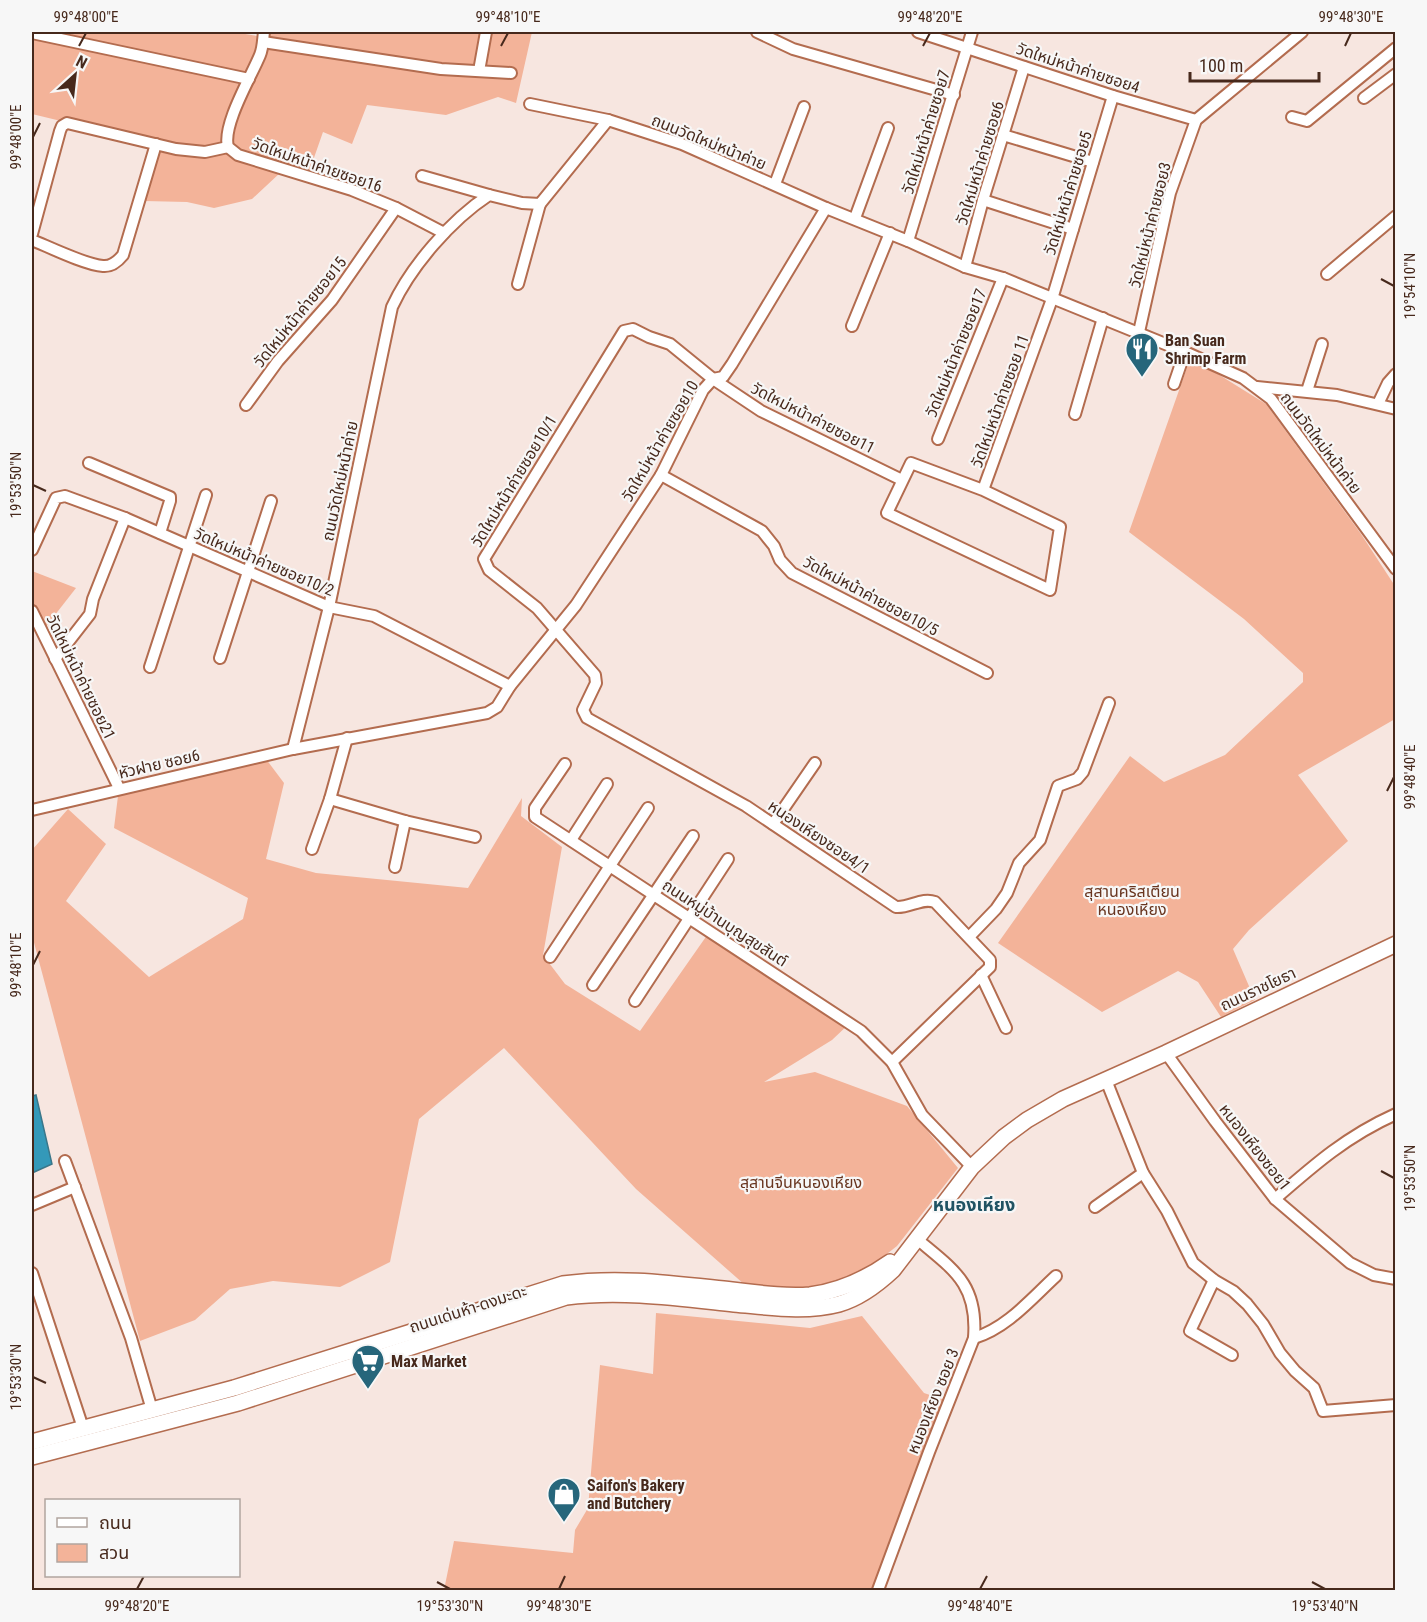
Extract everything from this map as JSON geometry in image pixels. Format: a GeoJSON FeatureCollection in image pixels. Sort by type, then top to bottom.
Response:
{"type":"FeatureCollection","features":[{"type":"Feature","properties":{"kind":"main road","name":"ถนนราชโยธา"},"geometry":{"type":"LineString","coordinates":[[1136,1066],[1395,944]]}},
{"type":"Feature","properties":{"kind":"main road","name":"ถนนเด่นห้า-ดงมะดะ"},"geometry":{"type":"LineString","coordinates":[[32,1457],[93,1431],[152,1410],[234,1388],[563,1284],[593,1280],[638,1281],[792,1302],[812,1308],[839,1304],[861,1295],[885,1277],[972,1167],[1004,1137],[1027,1120],[1063,1099],[1136,1066]]}},
{"type":"Feature","properties":{"kind":"main road","name":"ถนนเด่นห้า-ดงมะดะ"},"geometry":{"type":"LineString","coordinates":[[32,1442],[238,1403],[566,1297],[594,1294],[637,1294],[792,1302]]}},
{"type":"Feature","properties":{"kind":"street"},"geometry":{"type":"LineString","coordinates":[[479,71],[486,32]]}},
{"type":"Feature","properties":{"kind":"street"},"geometry":{"type":"LineString","coordinates":[[757,32],[793,49],[954,95]]}},
{"type":"Feature","properties":{"kind":"street","name":"วัดใหม่หน้าค่ายซอย4"},"geometry":{"type":"LineString","coordinates":[[918,32],[1113,96],[1196,120]]}},
{"type":"Feature","properties":{"kind":"street","name":"วัดใหม่หน้าค่ายซอย7"},"geometry":{"type":"LineString","coordinates":[[908,241],[972,32]]}},
{"type":"Feature","properties":{"kind":"street"},"geometry":{"type":"LineString","coordinates":[[1196,120],[1302,32]]}},
{"type":"Feature","properties":{"kind":"street"},"geometry":{"type":"LineString","coordinates":[[32,33],[249,79]]}},
{"type":"Feature","properties":{"kind":"street"},"geometry":{"type":"LineString","coordinates":[[263,37],[441,69],[510,73]]}},
{"type":"Feature","properties":{"kind":"street","name":"วัดใหม่หน้าค่ายซอย16"},"geometry":{"type":"LineString","coordinates":[[263,37],[261,52],[229,128],[226,141],[228,147],[238,155],[352,190],[396,208],[444,233]]}},
{"type":"Feature","properties":{"kind":"street"},"geometry":{"type":"LineString","coordinates":[[1292,117],[1307,121],[1395,48]]}},
{"type":"Feature","properties":{"kind":"street","name":"วัดใหม่หน้าค่ายซอย6"},"geometry":{"type":"LineString","coordinates":[[965,267],[1024,67]]}},
{"type":"Feature","properties":{"kind":"street"},"geometry":{"type":"LineString","coordinates":[[1364,98],[1395,74]]}},
{"type":"Feature","properties":{"kind":"street","name":"วัดใหม่หน้าค่ายซอย5"},"geometry":{"type":"LineString","coordinates":[[1053,299],[1113,96]]}},
{"type":"Feature","properties":{"kind":"street","name":"ถนนวัดใหม่หน้าค่าย"},"geometry":{"type":"LineString","coordinates":[[530,104],[608,120],[682,144],[965,267],[1003,278],[1243,378],[1271,399],[1391,555],[1395,569]]}},
{"type":"Feature","properties":{"kind":"street"},"geometry":{"type":"LineString","coordinates":[[774,184],[804,107]]}},
{"type":"Feature","properties":{"kind":"street"},"geometry":{"type":"LineString","coordinates":[[518,284],[540,204],[608,120]]}},
{"type":"Feature","properties":{"kind":"street","name":"วัดใหม่หน้าค่ายซอย3"},"geometry":{"type":"LineString","coordinates":[[1139,333],[1170,193],[1196,120]]}},
{"type":"Feature","properties":{"kind":"street"},"geometry":{"type":"LineString","coordinates":[[32,234],[62,126],[67,123],[176,149],[205,152],[228,147]]}},
{"type":"Feature","properties":{"kind":"street"},"geometry":{"type":"LineString","coordinates":[[855,218],[888,128]]}},
{"type":"Feature","properties":{"kind":"street"},"geometry":{"type":"LineString","coordinates":[[1003,135],[1093,162]]}},
{"type":"Feature","properties":{"kind":"street"},"geometry":{"type":"LineString","coordinates":[[32,240],[75,258],[104,266],[117,263],[123,255],[156,144]]}},
{"type":"Feature","properties":{"kind":"street"},"geometry":{"type":"LineString","coordinates":[[422,176],[489,195],[540,204]]}},
{"type":"Feature","properties":{"kind":"street","name":"ถนนวัดใหม่หน้าค่าย"},"geometry":{"type":"LineString","coordinates":[[293,749],[329,607],[392,307],[401,288],[444,233],[489,195]]}},
{"type":"Feature","properties":{"kind":"street"},"geometry":{"type":"LineString","coordinates":[[983,200],[1073,229]]}},
{"type":"Feature","properties":{"kind":"street","name":"วัดใหม่หน้าค่ายซอย15"},"geometry":{"type":"LineString","coordinates":[[246,405],[278,361],[332,300],[396,208]]}},
{"type":"Feature","properties":{"kind":"street","name":"วัดใหม่หน้าค่ายซอย10"},"geometry":{"type":"LineString","coordinates":[[510,686],[576,605],[661,475],[703,390],[713,380],[723,377],[826,208]]}},
{"type":"Feature","properties":{"kind":"street"},"geometry":{"type":"LineString","coordinates":[[1327,274],[1395,216]]}},
{"type":"Feature","properties":{"kind":"street"},"geometry":{"type":"LineString","coordinates":[[852,326],[890,233]]}},
{"type":"Feature","properties":{"kind":"street","name":"วัดใหม่หน้าค่ายซอย17"},"geometry":{"type":"LineString","coordinates":[[938,439],[1003,278]]}},
{"type":"Feature","properties":{"kind":"street","name":"วัดใหม่หน้าค่ายซอย 11"},"geometry":{"type":"LineString","coordinates":[[902,480],[911,463],[983,490],[1053,299]]}},
{"type":"Feature","properties":{"kind":"street"},"geometry":{"type":"LineString","coordinates":[[1075,414],[1103,318]]}},
{"type":"Feature","properties":{"kind":"street","name":"วัดใหม่หน้าค่ายซอย11"},"geometry":{"type":"LineString","coordinates":[[624,331],[633,329],[649,338],[670,344],[713,380],[761,411],[902,480]]}},
{"type":"Feature","properties":{"kind":"street","name":"วัดใหม่หน้าค่ายซอย10/1"},"geometry":{"type":"LineString","coordinates":[[556,630],[537,608],[489,570],[484,559],[624,331]]}},
{"type":"Feature","properties":{"kind":"street"},"geometry":{"type":"LineString","coordinates":[[1307,391],[1322,344]]}},
{"type":"Feature","properties":{"kind":"street"},"geometry":{"type":"LineString","coordinates":[[1174,384],[1185,352]]}},
{"type":"Feature","properties":{"kind":"street"},"geometry":{"type":"LineString","coordinates":[[1378,404],[1395,374]]}},
{"type":"Feature","properties":{"kind":"street"},"geometry":{"type":"LineString","coordinates":[[1257,387],[1307,391],[1395,409]]}},
{"type":"Feature","properties":{"kind":"street"},"geometry":{"type":"LineString","coordinates":[[89,463],[170,497],[160,533]]}},
{"type":"Feature","properties":{"kind":"street","name":"วัดใหม่หน้าค่ายซอย10/5"},"geometry":{"type":"LineString","coordinates":[[661,475],[762,531],[774,546],[780,560],[792,573],[987,674]]}},
{"type":"Feature","properties":{"kind":"street"},"geometry":{"type":"LineString","coordinates":[[902,480],[887,513],[1050,590],[1060,527],[983,490]]}},
{"type":"Feature","properties":{"kind":"street"},"geometry":{"type":"LineString","coordinates":[[150,667],[206,495]]}},
{"type":"Feature","properties":{"kind":"street","name":"วัดใหม่หน้าค่ายซอย10/2"},"geometry":{"type":"LineString","coordinates":[[32,550],[56,498],[65,496],[126,518],[329,607],[374,616],[510,686]]}},
{"type":"Feature","properties":{"kind":"street"},"geometry":{"type":"LineString","coordinates":[[220,658],[271,501]]}},
{"type":"Feature","properties":{"kind":"street"},"geometry":{"type":"LineString","coordinates":[[55,659],[90,614],[93,599],[126,518]]}},
{"type":"Feature","properties":{"kind":"street","name":"วัดใหม่หน้าค่ายซอย21"},"geometry":{"type":"LineString","coordinates":[[32,611],[119,788]]}},
{"type":"Feature","properties":{"kind":"street","name":"หนองเหียงซอย4/1"},"geometry":{"type":"LineString","coordinates":[[556,630],[595,675],[596,683],[584,710],[587,718],[746,806],[896,907],[906,908],[927,899],[935,902],[990,960],[990,967],[981,975]]}},
{"type":"Feature","properties":{"kind":"street","name":"หัวฝาย ซอย6"},"geometry":{"type":"LineString","coordinates":[[32,810],[293,749],[487,713],[497,707],[510,686]]}},
{"type":"Feature","properties":{"kind":"street"},"geometry":{"type":"LineString","coordinates":[[969,937],[996,909],[1006,893],[1019,862],[1040,840],[1058,786],[1077,779],[1083,772],[1109,703]]}},
{"type":"Feature","properties":{"kind":"street"},"geometry":{"type":"LineString","coordinates":[[312,849],[330,799],[347,738]]}},
{"type":"Feature","properties":{"kind":"street"},"geometry":{"type":"LineString","coordinates":[[773,824],[815,763]]}},
{"type":"Feature","properties":{"kind":"street","name":"ถนนหมู่บ้านบุญสุขสันต์"},"geometry":{"type":"LineString","coordinates":[[565,764],[536,808],[535,817],[861,1030],[892,1062],[922,1115],[972,1167]]}},
{"type":"Feature","properties":{"kind":"street"},"geometry":{"type":"LineString","coordinates":[[571,840],[607,784]]}},
{"type":"Feature","properties":{"kind":"street"},"geometry":{"type":"LineString","coordinates":[[330,799],[405,821],[475,837]]}},
{"type":"Feature","properties":{"kind":"street"},"geometry":{"type":"LineString","coordinates":[[550,957],[648,808]]}},
{"type":"Feature","properties":{"kind":"street"},"geometry":{"type":"LineString","coordinates":[[395,867],[405,821]]}},
{"type":"Feature","properties":{"kind":"street"},"geometry":{"type":"LineString","coordinates":[[593,985],[693,836]]}},
{"type":"Feature","properties":{"kind":"street"},"geometry":{"type":"LineString","coordinates":[[635,1001],[728,859]]}},
{"type":"Feature","properties":{"kind":"street"},"geometry":{"type":"LineString","coordinates":[[892,1062],[981,975],[1006,1028]]}},
{"type":"Feature","properties":{"kind":"street","name":"หนองเหียงซอย1"},"geometry":{"type":"LineString","coordinates":[[1166,1053],[1275,1199],[1350,1263],[1374,1275],[1395,1279]]}},
{"type":"Feature","properties":{"kind":"street"},"geometry":{"type":"LineString","coordinates":[[1106,1080],[1143,1173],[1167,1211],[1193,1263],[1214,1280],[1233,1291],[1247,1304],[1263,1324],[1280,1353],[1314,1388],[1323,1410],[1395,1405]]}},
{"type":"Feature","properties":{"kind":"street"},"geometry":{"type":"LineString","coordinates":[[1275,1199],[1332,1150],[1375,1123],[1395,1114]]}},
{"type":"Feature","properties":{"kind":"street"},"geometry":{"type":"LineString","coordinates":[[65,1161],[131,1338],[152,1410]]}},
{"type":"Feature","properties":{"kind":"street"},"geometry":{"type":"LineString","coordinates":[[1095,1208],[1143,1173]]}},
{"type":"Feature","properties":{"kind":"street"},"geometry":{"type":"LineString","coordinates":[[32,1205],[75,1187]]}},
{"type":"Feature","properties":{"kind":"street","name":"หนองเหียง ซอย 3"},"geometry":{"type":"LineString","coordinates":[[878,1590],[974,1338],[975,1318],[965,1284],[957,1273],[912,1245]]}},
{"type":"Feature","properties":{"kind":"street"},"geometry":{"type":"LineString","coordinates":[[32,1274],[93,1431]]}},
{"type":"Feature","properties":{"kind":"street"},"geometry":{"type":"LineString","coordinates":[[974,1338],[990,1333],[1006,1323],[1056,1276]]}},
{"type":"Feature","properties":{"kind":"street"},"geometry":{"type":"LineString","coordinates":[[1214,1280],[1190,1331],[1232,1355]]}},
{"type":"Feature","properties":{"kind":"green space"},"geometry":{"type":"Polygon","coordinates":[[[72,32],[233,32],[263,37],[264,32],[532,32],[516,103],[498,97],[446,115],[367,105],[352,144],[323,132],[309,172],[281,172],[252,199],[214,208],[187,202],[144,201],[156,144],[32,114],[32,33],[70,40],[72,32]]]}},
{"type":"Feature","properties":{"kind":"green space","name":"สุสานคริสเตียน หนองเหียง"},"geometry":{"type":"Polygon","coordinates":[[[1189,362],[1213,371],[1266,404],[1361,534],[1395,586],[1395,719],[1298,775],[1348,841],[1249,930],[1233,949],[1255,1000],[1221,1017],[1198,982],[1178,971],[1102,1012],[998,943],[1130,756],[1164,782],[1225,755],[1303,682],[1303,673],[1244,619],[1129,532],[1189,362]]]}},
{"type":"Feature","properties":{"kind":"green space"},"geometry":{"type":"Polygon","coordinates":[[[32,571],[76,588],[44,629],[32,604],[32,571]]]}},
{"type":"Feature","properties":{"kind":"green space","name":"สุสานจีนหนองเหียง"},"geometry":{"type":"Polygon","coordinates":[[[263,755],[284,783],[266,859],[316,873],[468,888],[522,798],[521,816],[562,847],[543,955],[565,984],[640,1031],[710,931],[850,1023],[832,1040],[764,1082],[815,1072],[907,1106],[958,1168],[897,1246],[869,1268],[840,1281],[801,1290],[745,1285],[636,1189],[504,1048],[419,1119],[390,1262],[340,1287],[273,1281],[230,1289],[195,1320],[140,1341],[32,935],[32,850],[68,809],[106,844],[66,901],[149,977],[243,919],[248,898],[114,828],[119,788],[263,755]]]}},
{"type":"Feature","properties":{"kind":"green space"},"geometry":{"type":"Polygon","coordinates":[[[656,1313],[810,1328],[862,1316],[924,1393],[948,1401],[879,1590],[444,1590],[454,1541],[573,1553],[575,1530],[588,1508],[600,1365],[653,1374],[656,1313]]]}},
{"type":"Feature","properties":{"kind":"water"},"geometry":{"type":"Polygon","coordinates":[[[36,1095],[52,1164],[32,1173],[32,1096],[36,1095]]]}},
{"type":"Feature","properties":{"kind":"place","name":"Ban Suan Shrimp Farm"},"geometry":{"type":"Point","coordinates":[1142,378]}},
{"type":"Feature","properties":{"kind":"place","name":"Max Market"},"geometry":{"type":"Point","coordinates":[368,1390]}},
{"type":"Feature","properties":{"kind":"place","name":"Saifon's Bakery and Butchery"},"geometry":{"type":"Point","coordinates":[564,1523]}},
{"type":"Feature","properties":{"kind":"district","name":"หนองเหียง"},"geometry":{"type":"Point","coordinates":[974,1204]}}]}
